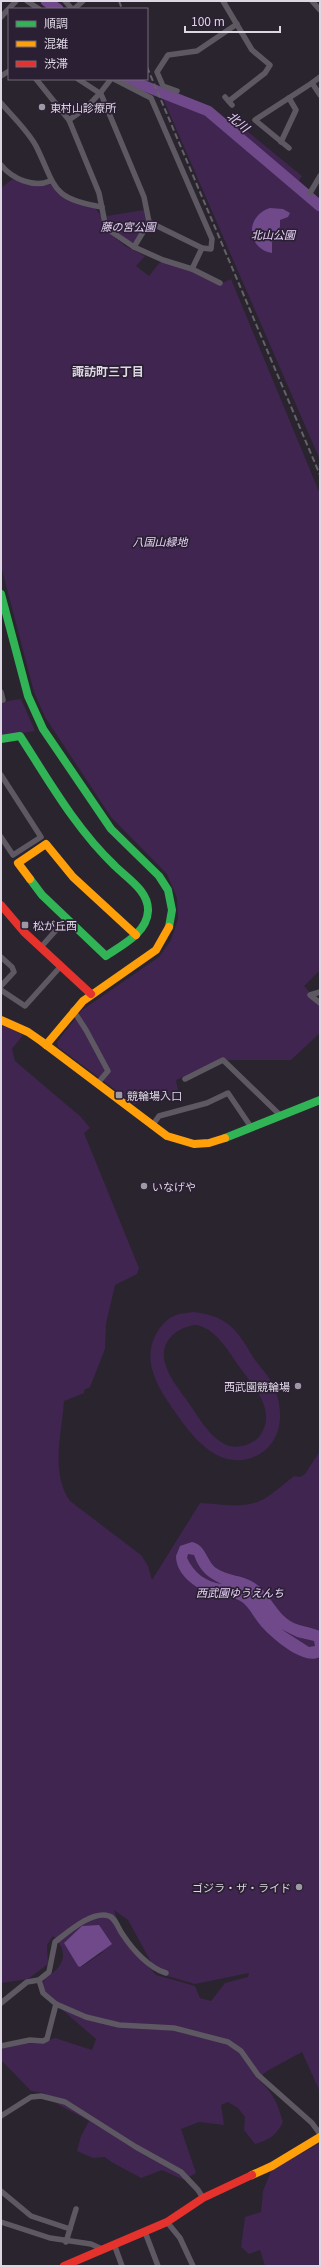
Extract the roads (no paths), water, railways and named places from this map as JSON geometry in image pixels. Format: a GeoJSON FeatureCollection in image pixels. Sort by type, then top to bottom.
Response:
{"type":"FeatureCollection","features":[{"type":"Feature","properties":{"kind":"street"},"geometry":{"type":"LineString","coordinates":[[27,1],[38,8]]}},
{"type":"Feature","properties":{"kind":"street"},"geometry":{"type":"LineString","coordinates":[[74,8],[82,1]]}},
{"type":"Feature","properties":{"kind":"street"},"geometry":{"type":"LineString","coordinates":[[224,1],[252,50],[270,66],[265,74],[229,101]]}},
{"type":"Feature","properties":{"kind":"street"},"geometry":{"type":"LineString","coordinates":[[312,1],[320,10]]}},
{"type":"Feature","properties":{"kind":"street"},"geometry":{"type":"LineString","coordinates":[[1,17],[8,10]]}},
{"type":"Feature","properties":{"kind":"street"},"geometry":{"type":"LineString","coordinates":[[177,91],[163,86],[157,72],[164,59],[175,52],[197,51],[237,24]]}},
{"type":"Feature","properties":{"kind":"street"},"geometry":{"type":"LineString","coordinates":[[289,148],[255,120],[320,77]]}},
{"type":"Feature","properties":{"kind":"street"},"geometry":{"type":"LineString","coordinates":[[37,80],[69,120],[99,193],[106,228],[134,247],[163,260],[192,269],[220,283]]}},
{"type":"Feature","properties":{"kind":"street"},"geometry":{"type":"LineString","coordinates":[[79,80],[100,94],[144,197],[149,222],[134,247]]}},
{"type":"Feature","properties":{"kind":"street"},"geometry":{"type":"LineString","coordinates":[[69,120],[85,110],[110,80]]}},
{"type":"Feature","properties":{"kind":"street"},"geometry":{"type":"LineString","coordinates":[[116,80],[151,98],[212,239],[211,249],[202,248],[149,222]]}},
{"type":"Feature","properties":{"kind":"street"},"geometry":{"type":"LineString","coordinates":[[312,83],[320,95]]}},
{"type":"Feature","properties":{"kind":"street"},"geometry":{"type":"LineString","coordinates":[[281,142],[296,110],[289,98]]}},
{"type":"Feature","properties":{"kind":"street"},"geometry":{"type":"LineString","coordinates":[[1,103],[35,144],[50,181],[70,198],[80,204],[102,207]]}},
{"type":"Feature","properties":{"kind":"street"},"geometry":{"type":"LineString","coordinates":[[1,165],[5,171],[28,183],[43,184],[50,181]]}},
{"type":"Feature","properties":{"kind":"street"},"geometry":{"type":"LineString","coordinates":[[310,193],[320,176]]}},
{"type":"Feature","properties":{"kind":"street"},"geometry":{"type":"LineString","coordinates":[[192,269],[202,248]]}},
{"type":"Feature","properties":{"kind":"street"},"geometry":{"type":"LineString","coordinates":[[1,594],[28,696],[43,729],[111,829],[159,876],[168,890],[172,910],[168,930],[156,950],[91,994],[73,1010],[46,1045]]}},
{"type":"Feature","properties":{"kind":"street"},"geometry":{"type":"LineString","coordinates":[[1,692],[3,700],[1,700]]}},
{"type":"Feature","properties":{"kind":"street"},"geometry":{"type":"LineString","coordinates":[[1,739],[20,736],[75,820],[96,848],[144,895],[148,911],[143,928],[136,935],[106,956],[66,920],[42,895],[18,863],[46,844],[73,876],[136,935]]}},
{"type":"Feature","properties":{"kind":"street"},"geometry":{"type":"LineString","coordinates":[[1,775],[41,837],[13,855],[1,837]]}},
{"type":"Feature","properties":{"kind":"street"},"geometry":{"type":"LineString","coordinates":[[1,905],[41,947],[91,994]]}},
{"type":"Feature","properties":{"kind":"street"},"geometry":{"type":"LineString","coordinates":[[41,947],[66,920]]}},
{"type":"Feature","properties":{"kind":"street"},"geometry":{"type":"LineString","coordinates":[[1,957],[12,967],[14,972],[1,986]]}},
{"type":"Feature","properties":{"kind":"street"},"geometry":{"type":"LineString","coordinates":[[1,990],[25,1006],[61,966]]}},
{"type":"Feature","properties":{"kind":"street"},"geometry":{"type":"LineString","coordinates":[[320,992],[310,995],[320,1002]]}},
{"type":"Feature","properties":{"kind":"street"},"geometry":{"type":"LineString","coordinates":[[73,1010],[89,1034],[108,1071],[97,1084]]}},
{"type":"Feature","properties":{"kind":"street"},"geometry":{"type":"LineString","coordinates":[[1,1020],[28,1032],[168,1138],[198,1145],[216,1142],[320,1100]]}},
{"type":"Feature","properties":{"kind":"street"},"geometry":{"type":"LineString","coordinates":[[185,1079],[223,1060],[280,1115]]}},
{"type":"Feature","properties":{"kind":"street"},"geometry":{"type":"LineString","coordinates":[[152,1126],[159,1116],[207,1103],[228,1093],[251,1127]]}},
{"type":"Feature","properties":{"kind":"street"},"geometry":{"type":"LineString","coordinates":[[1,2003],[27,1982],[39,1980],[49,1972],[55,1942],[84,1920],[107,1915],[112,1918],[123,1936],[155,1970],[166,1973]]}},
{"type":"Feature","properties":{"kind":"street"},"geometry":{"type":"LineString","coordinates":[[39,1980],[43,1993],[56,2004],[86,2017],[119,2025],[174,2028],[228,2042],[241,2051],[258,2075],[312,2123],[320,2134]]}},
{"type":"Feature","properties":{"kind":"street"},"geometry":{"type":"LineString","coordinates":[[1,2046],[30,2040],[43,2041],[47,2039],[56,2004]]}},
{"type":"Feature","properties":{"kind":"street"},"geometry":{"type":"LineString","coordinates":[[1,2116],[31,2097],[41,2096],[65,2102],[136,2147],[181,2172],[198,2190],[202,2198]]}},
{"type":"Feature","properties":{"kind":"street"},"geometry":{"type":"LineString","coordinates":[[64,2266],[167,2222],[202,2198],[272,2166],[320,2137]]}},
{"type":"Feature","properties":{"kind":"street"},"geometry":{"type":"LineString","coordinates":[[1,2191],[31,2216],[70,2228]]}},
{"type":"Feature","properties":{"kind":"street"},"geometry":{"type":"LineString","coordinates":[[66,2242],[76,2208]]}},
{"type":"Feature","properties":{"kind":"street"},"geometry":{"type":"LineString","coordinates":[[1,2222],[66,2242],[91,2244],[102,2249]]}},
{"type":"Feature","properties":{"kind":"street"},"geometry":{"type":"LineString","coordinates":[[167,2222],[180,2238],[193,2266]]}},
{"type":"Feature","properties":{"kind":"street"},"geometry":{"type":"LineString","coordinates":[[145,2232],[158,2266]]}},
{"type":"Feature","properties":{"kind":"street"},"geometry":{"type":"LineString","coordinates":[[114,2244],[122,2266]]}},
{"type":"Feature","properties":{"kind":"waterway","name":"北川"},"geometry":{"type":"LineString","coordinates":[[46,1],[56,8]]}},
{"type":"Feature","properties":{"kind":"waterway","name":"北川"},"geometry":{"type":"LineString","coordinates":[[130,80],[208,111],[320,206]]}},
{"type":"Feature","properties":{"kind":"railway"},"geometry":{"type":"LineString","coordinates":[[119,1],[122,8]]}},
{"type":"Feature","properties":{"kind":"railway"},"geometry":{"type":"LineString","coordinates":[[148,69],[320,475]]}},
{"type":"Feature","properties":{"kind":"place","name":"東村山診療所"},"geometry":{"type":"Point","coordinates":[42,107]}},
{"type":"Feature","properties":{"kind":"place","name":"松が丘西"},"geometry":{"type":"Point","coordinates":[25,925]}},
{"type":"Feature","properties":{"kind":"place","name":"競輪場入口"},"geometry":{"type":"Point","coordinates":[119,1095]}},
{"type":"Feature","properties":{"kind":"place","name":"いなげや"},"geometry":{"type":"Point","coordinates":[144,1186]}},
{"type":"Feature","properties":{"kind":"place","name":"西武園競輪場"},"geometry":{"type":"Point","coordinates":[298,1386]}},
{"type":"Feature","properties":{"kind":"place","name":"ゴジラ・ザ・ライド"},"geometry":{"type":"Point","coordinates":[299,1887]}},
{"type":"Feature","properties":{"kind":"district","name":"諏訪町三丁目"},"geometry":{"type":"Point","coordinates":[108,370]}},
{"type":"Feature","properties":{"kind":"park label","name":"藤の宮公園"},"geometry":{"type":"Point","coordinates":[128,226]}},
{"type":"Feature","properties":{"kind":"park label","name":"北山公園"},"geometry":{"type":"Point","coordinates":[273,234]}},
{"type":"Feature","properties":{"kind":"park label","name":"八国山緑地"},"geometry":{"type":"Point","coordinates":[160,541]}},
{"type":"Feature","properties":{"kind":"park label","name":"西武園ゆうえんち"},"geometry":{"type":"Point","coordinates":[240,1592]}}]}
